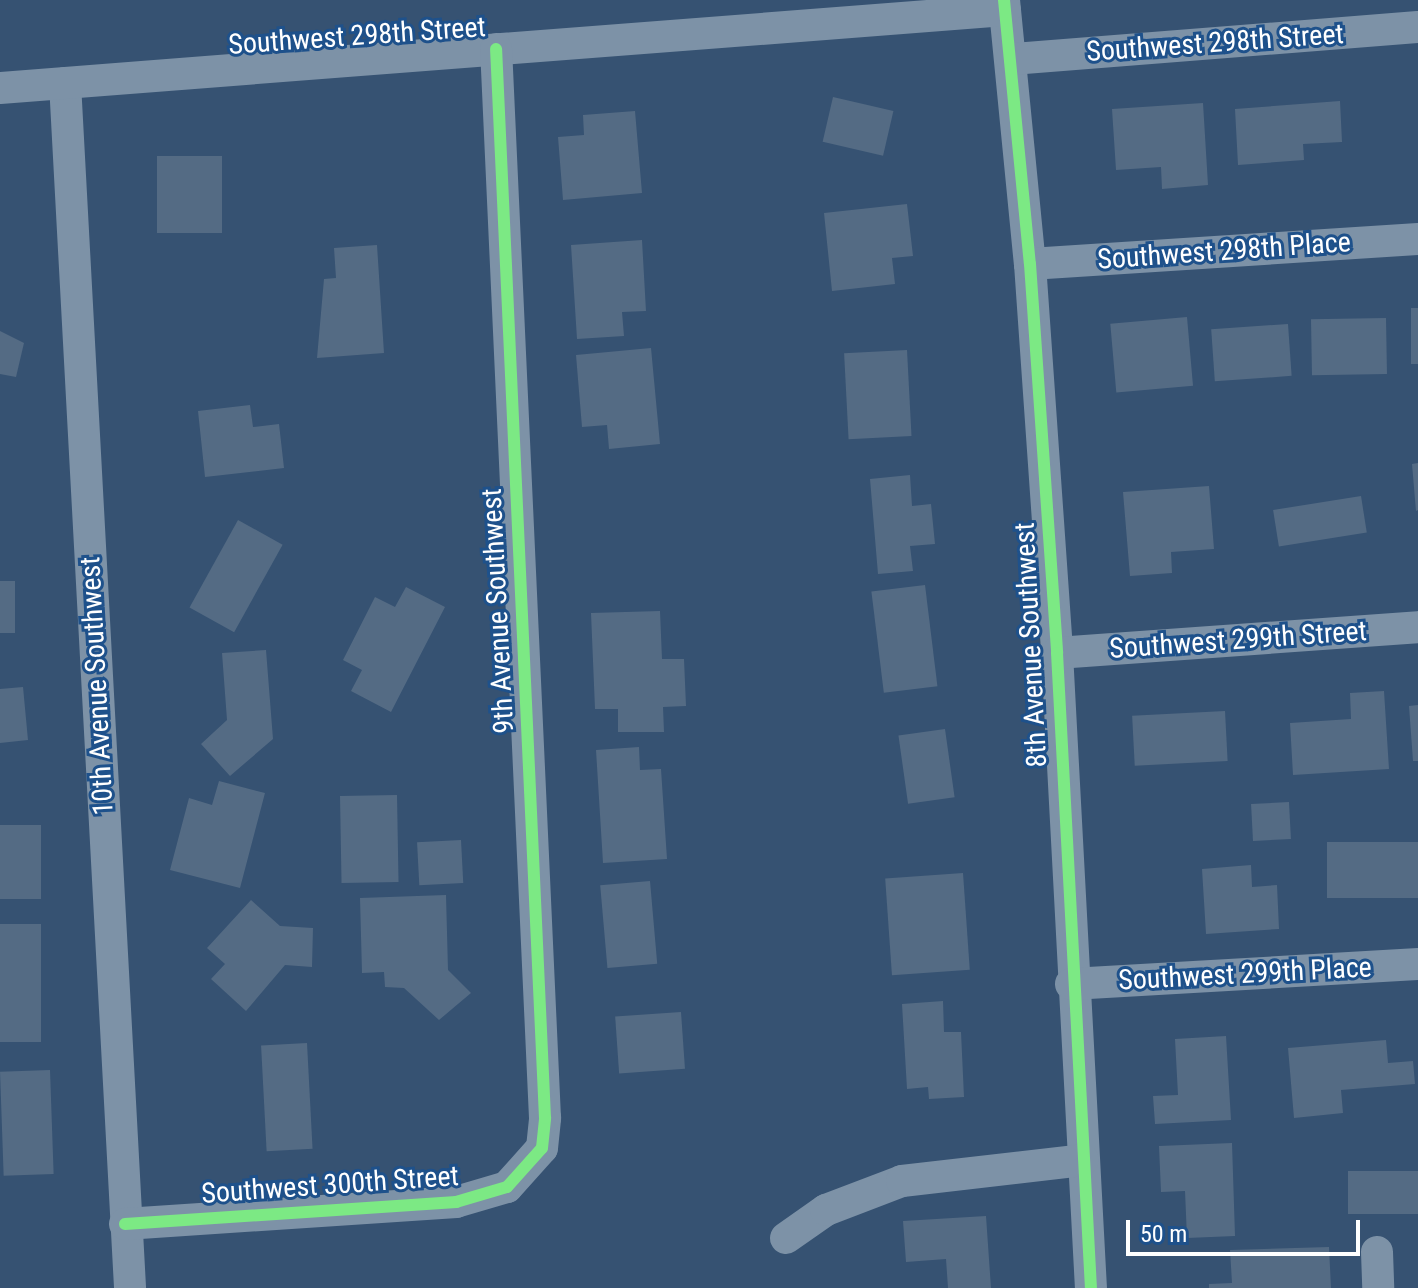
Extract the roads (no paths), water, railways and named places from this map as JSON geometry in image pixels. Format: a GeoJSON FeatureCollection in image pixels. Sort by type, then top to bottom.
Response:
{"type":"FeatureCollection","features":[{"type":"Feature","properties":{"kind":"street","name":"Southwest 298th Street"},"geometry":{"type":"LineString","coordinates":[[0,88],[1004,5]]}},
{"type":"Feature","properties":{"kind":"street","name":"8th Avenue Southwest"},"geometry":{"type":"LineString","coordinates":[[1004,5],[1012,59],[1030,264],[1057,653],[1071,984],[1091,1288]]}},
{"type":"Feature","properties":{"kind":"street","name":"Southwest 298th Street"},"geometry":{"type":"LineString","coordinates":[[1012,59],[1418,27]]}},
{"type":"Feature","properties":{"kind":"street","name":"9th Avenue Southwest"},"geometry":{"type":"LineString","coordinates":[[496,49],[545,1118],[542,1148],[528,1167]]}},
{"type":"Feature","properties":{"kind":"street","name":"10th Avenue Southwest"},"geometry":{"type":"LineString","coordinates":[[65,83],[130,1288]]}},
{"type":"Feature","properties":{"kind":"street","name":"Southwest 298th Place"},"geometry":{"type":"LineString","coordinates":[[1030,264],[1418,239]]}},
{"type":"Feature","properties":{"kind":"street","name":"Southwest 299th Street"},"geometry":{"type":"LineString","coordinates":[[1057,653],[1418,627]]}},
{"type":"Feature","properties":{"kind":"street","name":"Southwest 299th Place"},"geometry":{"type":"LineString","coordinates":[[1071,984],[1418,964]]}},
{"type":"Feature","properties":{"kind":"street"},"geometry":{"type":"LineString","coordinates":[[786,1238],[826,1210],[902,1181],[1083,1160]]}},
{"type":"Feature","properties":{"kind":"street","name":"Southwest 300th Street"},"geometry":{"type":"LineString","coordinates":[[125,1224],[456,1202],[507,1187],[528,1167]]}},
{"type":"Feature","properties":{"kind":"street"},"geometry":{"type":"LineString","coordinates":[[1377,1252],[1378,1288]]}}]}
